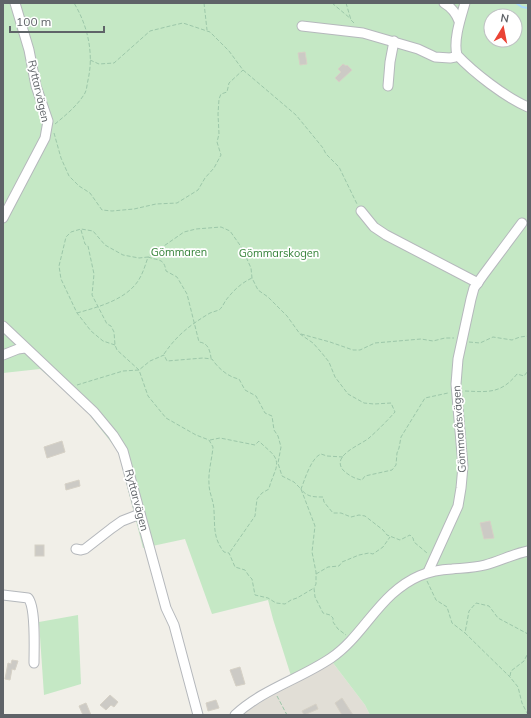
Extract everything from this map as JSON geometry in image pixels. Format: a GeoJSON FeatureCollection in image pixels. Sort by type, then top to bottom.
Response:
{"type":"FeatureCollection","features":[{"type":"Feature","properties":{"kind":"street","name":"Ryttarvägen"},"geometry":{"type":"LineString","coordinates":[[3,218],[45,138],[51,132],[36,86],[29,50],[15,3]]}},
{"type":"Feature","properties":{"kind":"street"},"geometry":{"type":"LineString","coordinates":[[444,3],[455,13],[460,21]]}},
{"type":"Feature","properties":{"kind":"street"},"geometry":{"type":"LineString","coordinates":[[465,3],[455,50],[457,54],[497,88],[515,101],[528,107]]}},
{"type":"Feature","properties":{"kind":"street"},"geometry":{"type":"LineString","coordinates":[[302,26],[363,33],[418,48],[434,57],[450,58],[457,54]]}},
{"type":"Feature","properties":{"kind":"street"},"geometry":{"type":"LineString","coordinates":[[388,86],[394,41]]}},
{"type":"Feature","properties":{"kind":"street"},"geometry":{"type":"LineString","coordinates":[[361,211],[374,227],[386,235],[478,283]]}},
{"type":"Feature","properties":{"kind":"street","name":"Gömmaråsvägen"},"geometry":{"type":"LineString","coordinates":[[426,573],[458,506],[463,477],[456,391],[458,359],[474,288],[522,223]]}},
{"type":"Feature","properties":{"kind":"street","name":"Ryttarvägen"},"geometry":{"type":"LineString","coordinates":[[3,326],[94,412],[120,445],[130,474],[166,608],[174,625],[198,715]]}},
{"type":"Feature","properties":{"kind":"street"},"geometry":{"type":"LineString","coordinates":[[3,356],[18,349],[26,348]]}},
{"type":"Feature","properties":{"kind":"street"},"geometry":{"type":"LineString","coordinates":[[76,549],[84,549],[112,528],[140,514]]}},
{"type":"Feature","properties":{"kind":"street"},"geometry":{"type":"LineString","coordinates":[[235,715],[256,698],[330,659],[342,650],[352,641],[383,602],[408,582],[426,573],[485,565],[528,551]]}},
{"type":"Feature","properties":{"kind":"street"},"geometry":{"type":"LineString","coordinates":[[3,595],[28,598],[31,602],[33,615],[34,663]]}},
{"type":"Feature","properties":{"kind":"path"},"geometry":{"type":"LineString","coordinates":[[74,3],[86,26],[89,45],[90,69],[85,92],[51,132],[69,176],[78,186],[90,193],[102,210],[112,211],[134,209],[156,204],[177,202],[198,190],[205,178],[214,168],[221,154],[217,142],[219,134],[219,99],[221,94],[227,92],[229,83],[243,70]]}},
{"type":"Feature","properties":{"kind":"path"},"geometry":{"type":"LineString","coordinates":[[204,3],[207,30]]}},
{"type":"Feature","properties":{"kind":"path"},"geometry":{"type":"LineString","coordinates":[[332,3],[363,33]]}},
{"type":"Feature","properties":{"kind":"path"},"geometry":{"type":"LineString","coordinates":[[346,3],[351,20]]}},
{"type":"Feature","properties":{"kind":"path"},"geometry":{"type":"LineString","coordinates":[[90,60],[99,64],[114,63],[150,31],[183,24],[207,30],[229,51],[243,70],[296,116],[323,148],[326,154],[339,167],[361,211]]}},
{"type":"Feature","properties":{"kind":"path"},"geometry":{"type":"LineString","coordinates":[[76,313],[99,307],[119,298],[136,285],[143,272],[148,257],[184,232],[196,229],[221,227],[230,231],[242,248],[251,268],[252,278],[258,290],[268,297],[287,316],[300,334],[313,343],[321,352],[329,362],[335,377],[348,394],[364,403],[391,403],[395,412],[367,439],[353,447],[343,457],[341,462],[341,467],[345,472],[355,479],[362,480],[365,476],[392,470],[396,465],[401,437],[426,398],[456,391],[476,391],[486,393],[499,390],[517,374],[524,376],[528,371]]}},
{"type":"Feature","properties":{"kind":"path"},"geometry":{"type":"LineString","coordinates":[[81,229],[85,244],[88,246],[94,274],[92,295],[107,324],[111,326],[114,332],[117,350],[139,370],[148,396],[166,418],[196,435],[209,440],[220,438],[255,445],[259,441],[276,458],[282,476],[294,482],[305,494],[313,498],[323,497],[324,502],[333,513],[341,513],[351,517],[359,515],[365,516],[387,535],[400,540],[410,535],[414,542],[434,558]]}},
{"type":"Feature","properties":{"kind":"path"},"geometry":{"type":"LineString","coordinates":[[115,345],[103,341],[91,331],[76,313],[62,280],[59,266],[66,237],[71,232],[81,229],[93,231],[105,245],[123,255],[139,258],[148,257],[162,261],[165,264],[166,271],[176,277],[187,294],[199,342],[204,343],[208,347],[216,366],[232,377],[239,378],[245,390],[256,396],[265,413],[272,416],[274,430],[278,436],[281,447],[278,464],[270,481],[270,489],[262,493],[257,500],[255,516],[229,553]]}},
{"type":"Feature","properties":{"kind":"path"},"geometry":{"type":"LineString","coordinates":[[68,387],[123,371],[139,370],[150,361],[164,355],[172,342],[189,326],[219,310],[243,282],[252,278]]}},
{"type":"Feature","properties":{"kind":"path"},"geometry":{"type":"LineString","coordinates":[[300,334],[353,350],[360,350],[375,343],[421,339],[433,342],[445,338],[480,343],[493,337],[512,340],[528,336]]}},
{"type":"Feature","properties":{"kind":"path"},"geometry":{"type":"LineString","coordinates":[[164,355],[167,361],[203,358],[212,359]]}},
{"type":"Feature","properties":{"kind":"path"},"geometry":{"type":"LineString","coordinates":[[209,440],[213,447],[209,481],[214,511],[214,527],[221,548],[224,552],[229,553],[235,567],[245,570],[252,578],[255,596],[268,598],[276,603],[285,604],[314,588]]}},
{"type":"Feature","properties":{"kind":"path"},"geometry":{"type":"LineString","coordinates":[[343,457],[321,454],[316,456],[306,473],[301,489],[315,526],[312,552],[316,574],[316,584],[314,588],[315,597],[323,613],[334,618],[333,622],[338,629],[349,636],[352,641]]}},
{"type":"Feature","properties":{"kind":"path"},"geometry":{"type":"LineString","coordinates":[[316,574],[328,567],[339,566],[342,562],[359,555],[369,553],[373,554],[383,547],[391,537]]}},
{"type":"Feature","properties":{"kind":"path"},"geometry":{"type":"LineString","coordinates":[[426,573],[436,600],[447,607],[452,623],[465,633],[510,677],[518,687],[522,703],[528,715]]}},
{"type":"Feature","properties":{"kind":"path"},"geometry":{"type":"LineString","coordinates":[[465,633],[469,611],[476,603],[489,606],[498,618],[528,634]]}},
{"type":"Feature","properties":{"kind":"path"},"geometry":{"type":"LineString","coordinates":[[510,677],[511,671],[524,661],[528,653]]}},
{"type":"Feature","properties":{"kind":"path"},"geometry":{"type":"LineString","coordinates":[[274,688],[287,715]]}},
{"type":"Feature","properties":{"kind":"shaded area"},"geometry":{"type":"Polygon","coordinates":[[[330,659],[365,705],[370,715],[240,715],[257,701],[330,659]]]}},
{"type":"Feature","properties":{"kind":"green space","name":"Gömmarskogen"},"geometry":{"type":"Polygon","coordinates":[[[3,3],[528,3],[528,715],[370,715],[365,705],[330,659],[292,679],[268,600],[212,614],[185,539],[143,548],[118,451],[88,413],[66,391],[40,369],[3,373],[3,3]]]}},
{"type":"Feature","properties":{"kind":"green space"},"geometry":{"type":"Polygon","coordinates":[[[78,615],[81,684],[44,695],[39,622],[78,615]]]}},
{"type":"Feature","properties":{"kind":"building"},"geometry":{"type":"Polygon","coordinates":[[[305,52],[307,64],[300,65],[298,53],[305,52]]]}},
{"type":"Feature","properties":{"kind":"building"},"geometry":{"type":"Polygon","coordinates":[[[343,64],[346,66],[347,65],[352,70],[339,82],[335,78],[341,72],[338,69],[343,64]]]}},
{"type":"Feature","properties":{"kind":"building"},"geometry":{"type":"Polygon","coordinates":[[[62,441],[65,452],[47,458],[44,447],[62,441]]]}},
{"type":"Feature","properties":{"kind":"building"},"geometry":{"type":"Polygon","coordinates":[[[79,480],[80,486],[66,490],[65,484],[79,480]]]}},
{"type":"Feature","properties":{"kind":"building"},"geometry":{"type":"Polygon","coordinates":[[[490,521],[494,538],[484,539],[480,523],[490,521]]]}},
{"type":"Feature","properties":{"kind":"building"},"geometry":{"type":"Polygon","coordinates":[[[35,545],[44,545],[44,556],[35,556],[35,545]]]}},
{"type":"Feature","properties":{"kind":"building"},"geometry":{"type":"Polygon","coordinates":[[[12,660],[18,661],[15,670],[12,669],[10,680],[5,679],[8,663],[11,664],[12,660]]]}},
{"type":"Feature","properties":{"kind":"building"},"geometry":{"type":"Polygon","coordinates":[[[240,667],[245,684],[236,686],[230,670],[240,667]]]}},
{"type":"Feature","properties":{"kind":"building"},"geometry":{"type":"Polygon","coordinates":[[[110,695],[118,702],[114,707],[111,705],[106,710],[100,705],[110,695]]]}},
{"type":"Feature","properties":{"kind":"building"},"geometry":{"type":"Polygon","coordinates":[[[342,698],[353,715],[342,715],[335,703],[342,698]]]}},
{"type":"Feature","properties":{"kind":"building"},"geometry":{"type":"Polygon","coordinates":[[[216,700],[219,708],[208,711],[206,703],[216,700]]]}},
{"type":"Feature","properties":{"kind":"building"},"geometry":{"type":"Polygon","coordinates":[[[86,703],[91,715],[83,715],[79,706],[86,703]]]}},
{"type":"Feature","properties":{"kind":"building"},"geometry":{"type":"Polygon","coordinates":[[[316,704],[318,709],[304,715],[302,711],[316,704]]]}},
{"type":"Feature","properties":{"kind":"waterway"},"geometry":{"type":"LineString","coordinates":[[516,3],[522,7],[528,8]]}},
{"type":"Feature","properties":{"kind":"park label","name":"Gömmaren"},"geometry":{"type":"Point","coordinates":[179,252]}}]}
